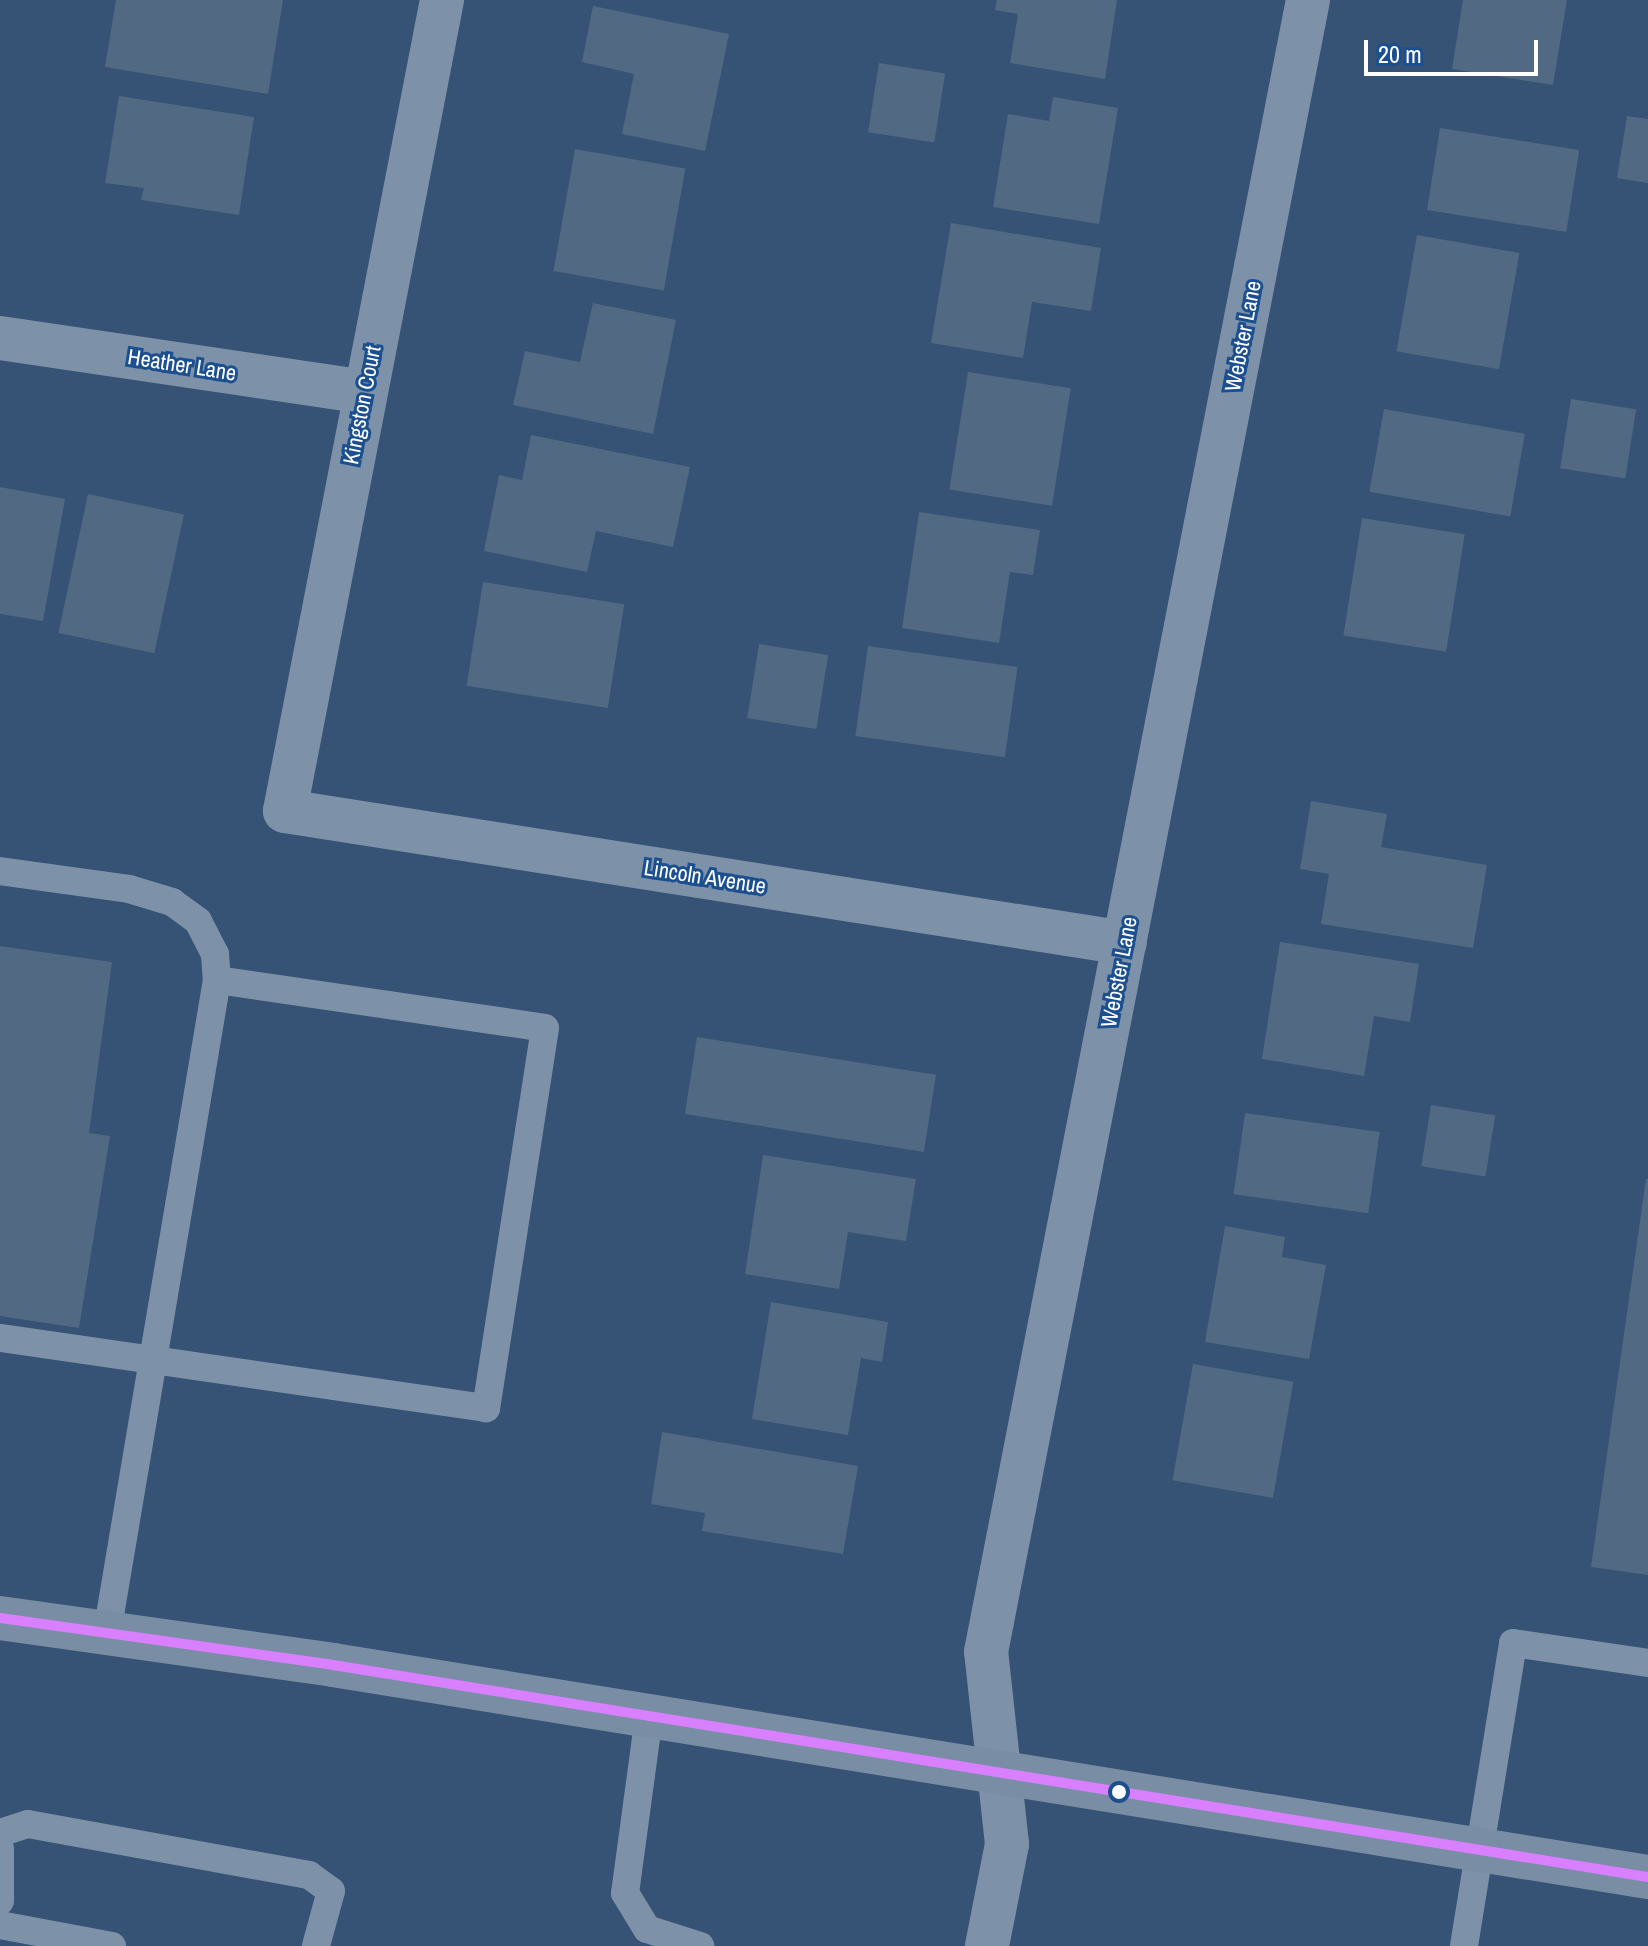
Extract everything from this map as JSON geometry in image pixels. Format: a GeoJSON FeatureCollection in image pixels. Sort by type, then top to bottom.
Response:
{"type":"FeatureCollection","features":[{"type":"Feature","properties":{"kind":"main road"},"geometry":{"type":"LineString","coordinates":[[0,1618],[649,1716],[1648,1877]]}},
{"type":"Feature","properties":{"kind":"street","name":"Kingston Court"},"geometry":{"type":"LineString","coordinates":[[285,811],[442,0]]}},
{"type":"Feature","properties":{"kind":"street","name":"Webster Lane"},"geometry":{"type":"LineString","coordinates":[[987,1946],[1007,1844],[986,1652],[1308,0]]}},
{"type":"Feature","properties":{"kind":"street","name":"Heather Lane"},"geometry":{"type":"LineString","coordinates":[[0,338],[364,392]]}},
{"type":"Feature","properties":{"kind":"street","name":"Lincoln Avenue"},"geometry":{"type":"LineString","coordinates":[[285,811],[1125,943]]}},
{"type":"Feature","properties":{"kind":"lane"},"geometry":{"type":"LineString","coordinates":[[0,871],[114,886],[172,902],[198,921],[215,954],[217,980],[107,1633]]}},
{"type":"Feature","properties":{"kind":"lane"},"geometry":{"type":"LineString","coordinates":[[0,1338],[486,1408],[545,1028],[217,980]]}},
{"type":"Feature","properties":{"kind":"lane"},"geometry":{"type":"LineString","coordinates":[[1464,1946],[1476,1848],[1513,1643],[1648,1663]]}},
{"type":"Feature","properties":{"kind":"lane"},"geometry":{"type":"LineString","coordinates":[[649,1716],[625,1893],[647,1929],[700,1946]]}},
{"type":"Feature","properties":{"kind":"lane"},"geometry":{"type":"LineString","coordinates":[[0,1833],[28,1824],[309,1875],[331,1891],[316,1946]]}},
{"type":"Feature","properties":{"kind":"lane"},"geometry":{"type":"LineString","coordinates":[[0,1849],[0,1901]]}},
{"type":"Feature","properties":{"kind":"lane"},"geometry":{"type":"LineString","coordinates":[[0,1925],[112,1946]]}},
{"type":"Feature","properties":{"kind":"building"},"geometry":{"type":"Polygon","coordinates":[[[116,0],[283,0],[268,94],[105,67],[116,0]]]}},
{"type":"Feature","properties":{"kind":"building"},"geometry":{"type":"Polygon","coordinates":[[[997,0],[1117,0],[1105,79],[1010,63],[1018,14],[995,10],[997,0]]]}},
{"type":"Feature","properties":{"kind":"building"},"geometry":{"type":"Polygon","coordinates":[[[1463,0],[1567,0],[1553,85],[1452,69],[1463,0]]]}},
{"type":"Feature","properties":{"kind":"building"},"geometry":{"type":"Polygon","coordinates":[[[593,6],[729,34],[705,151],[622,134],[634,74],[582,62],[593,6]]]}},
{"type":"Feature","properties":{"kind":"building"},"geometry":{"type":"Polygon","coordinates":[[[879,63],[945,73],[934,143],[868,132],[879,63]]]}},
{"type":"Feature","properties":{"kind":"building"},"geometry":{"type":"Polygon","coordinates":[[[119,96],[254,117],[239,215],[141,200],[144,188],[105,183],[119,96]]]}},
{"type":"Feature","properties":{"kind":"building"},"geometry":{"type":"Polygon","coordinates":[[[1053,97],[1118,108],[1099,224],[993,207],[1008,114],[1049,121],[1053,97]]]}},
{"type":"Feature","properties":{"kind":"building"},"geometry":{"type":"Polygon","coordinates":[[[1627,116],[1648,119],[1648,183],[1617,178],[1627,116]]]}},
{"type":"Feature","properties":{"kind":"building"},"geometry":{"type":"Polygon","coordinates":[[[1440,128],[1579,150],[1566,232],[1427,210],[1440,128]]]}},
{"type":"Feature","properties":{"kind":"building"},"geometry":{"type":"Polygon","coordinates":[[[575,149],[685,168],[664,291],[553,271],[575,149]]]}},
{"type":"Feature","properties":{"kind":"building"},"geometry":{"type":"Polygon","coordinates":[[[951,223],[1101,248],[1091,311],[1032,302],[1023,358],[931,343],[951,223]]]}},
{"type":"Feature","properties":{"kind":"building"},"geometry":{"type":"Polygon","coordinates":[[[1417,235],[1519,253],[1499,369],[1397,351],[1417,235]]]}},
{"type":"Feature","properties":{"kind":"building"},"geometry":{"type":"Polygon","coordinates":[[[593,303],[676,320],[653,434],[513,405],[525,351],[580,362],[593,303]]]}},
{"type":"Feature","properties":{"kind":"building"},"geometry":{"type":"Polygon","coordinates":[[[968,372],[1071,388],[1052,506],[949,490],[968,372]]]}},
{"type":"Feature","properties":{"kind":"building"},"geometry":{"type":"Polygon","coordinates":[[[1571,399],[1636,409],[1625,478],[1560,468],[1571,399]]]}},
{"type":"Feature","properties":{"kind":"building"},"geometry":{"type":"Polygon","coordinates":[[[1384,409],[1525,434],[1510,517],[1369,492],[1384,409]]]}},
{"type":"Feature","properties":{"kind":"building"},"geometry":{"type":"Polygon","coordinates":[[[531,435],[690,467],[673,547],[596,531],[587,572],[484,551],[499,475],[522,480],[531,435]]]}},
{"type":"Feature","properties":{"kind":"building"},"geometry":{"type":"Polygon","coordinates":[[[0,487],[65,499],[43,621],[0,614],[0,487]]]}},
{"type":"Feature","properties":{"kind":"building"},"geometry":{"type":"Polygon","coordinates":[[[88,494],[184,514],[154,653],[58,633],[88,494]]]}},
{"type":"Feature","properties":{"kind":"building"},"geometry":{"type":"Polygon","coordinates":[[[919,512],[1040,530],[1033,575],[1010,572],[999,643],[902,628],[919,512]]]}},
{"type":"Feature","properties":{"kind":"building"},"geometry":{"type":"Polygon","coordinates":[[[1362,518],[1465,534],[1446,652],[1343,636],[1362,518]]]}},
{"type":"Feature","properties":{"kind":"building"},"geometry":{"type":"Polygon","coordinates":[[[483,582],[624,604],[608,708],[467,686],[483,582]]]}},
{"type":"Feature","properties":{"kind":"building"},"geometry":{"type":"Polygon","coordinates":[[[759,644],[828,655],[816,729],[747,718],[759,644]]]}},
{"type":"Feature","properties":{"kind":"building"},"geometry":{"type":"Polygon","coordinates":[[[868,646],[1018,667],[1005,757],[855,736],[868,646]]]}},
{"type":"Feature","properties":{"kind":"building"},"geometry":{"type":"Polygon","coordinates":[[[1311,801],[1387,814],[1381,847],[1487,865],[1473,948],[1321,924],[1329,874],[1300,869],[1311,801]]]}},
{"type":"Feature","properties":{"kind":"building"},"geometry":{"type":"Polygon","coordinates":[[[1280,942],[1419,964],[1410,1022],[1374,1016],[1364,1076],[1262,1059],[1280,942]]]}},
{"type":"Feature","properties":{"kind":"building"},"geometry":{"type":"Polygon","coordinates":[[[0,946],[112,962],[89,1133],[110,1136],[79,1328],[0,1316],[0,946]]]}},
{"type":"Feature","properties":{"kind":"building"},"geometry":{"type":"Polygon","coordinates":[[[697,1037],[936,1075],[924,1152],[685,1114],[697,1037]]]}},
{"type":"Feature","properties":{"kind":"building"},"geometry":{"type":"Polygon","coordinates":[[[1431,1105],[1495,1115],[1486,1176],[1421,1166],[1431,1105]]]}},
{"type":"Feature","properties":{"kind":"building"},"geometry":{"type":"Polygon","coordinates":[[[1245,1113],[1380,1132],[1368,1213],[1234,1194],[1245,1113]]]}},
{"type":"Feature","properties":{"kind":"building"},"geometry":{"type":"Polygon","coordinates":[[[763,1155],[916,1179],[906,1241],[848,1232],[839,1289],[745,1274],[763,1155]]]}},
{"type":"Feature","properties":{"kind":"building"},"geometry":{"type":"Polygon","coordinates":[[[1648,1179],[1648,1575],[1591,1567],[1648,1179]]]}},
{"type":"Feature","properties":{"kind":"building"},"geometry":{"type":"Polygon","coordinates":[[[1225,1226],[1285,1237],[1282,1257],[1326,1265],[1309,1359],[1205,1342],[1225,1226]]]}},
{"type":"Feature","properties":{"kind":"building"},"geometry":{"type":"Polygon","coordinates":[[[771,1302],[888,1322],[882,1362],[861,1358],[848,1435],[752,1419],[771,1302]]]}},
{"type":"Feature","properties":{"kind":"building"},"geometry":{"type":"Polygon","coordinates":[[[1193,1364],[1293,1382],[1273,1498],[1173,1480],[1193,1364]]]}},
{"type":"Feature","properties":{"kind":"building"},"geometry":{"type":"Polygon","coordinates":[[[662,1432],[858,1466],[843,1554],[702,1531],[705,1513],[651,1504],[662,1432]]]}},
{"type":"Feature","properties":{"kind":"transit line"},"geometry":{"type":"LineString","coordinates":[[0,1618],[333,1665],[1648,1877]]}}]}
